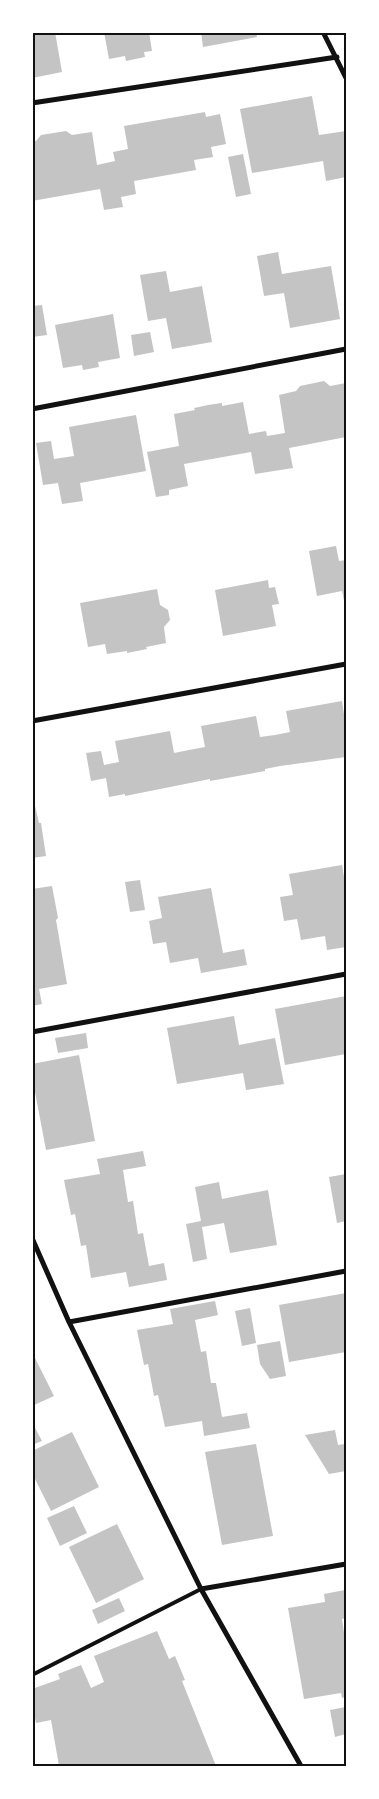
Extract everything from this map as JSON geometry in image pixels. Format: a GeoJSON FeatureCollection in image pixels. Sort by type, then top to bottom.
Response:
{"type":"FeatureCollection","features":[{"type":"Feature","properties":{"kind":"street"},"geometry":{"type":"LineString","coordinates":[[323,32],[346,78]]}},
{"type":"Feature","properties":{"kind":"street"},"geometry":{"type":"LineString","coordinates":[[32,103],[337,57]]}},
{"type":"Feature","properties":{"kind":"street"},"geometry":{"type":"LineString","coordinates":[[32,410],[346,349]]}},
{"type":"Feature","properties":{"kind":"street"},"geometry":{"type":"LineString","coordinates":[[32,721],[346,664]]}},
{"type":"Feature","properties":{"kind":"street"},"geometry":{"type":"LineString","coordinates":[[32,1032],[346,974]]}},
{"type":"Feature","properties":{"kind":"street"},"geometry":{"type":"LineString","coordinates":[[32,1238],[69,1322],[201,1589],[302,1766]]}},
{"type":"Feature","properties":{"kind":"street"},"geometry":{"type":"LineString","coordinates":[[69,1322],[346,1271]]}},
{"type":"Feature","properties":{"kind":"street"},"geometry":{"type":"LineString","coordinates":[[201,1589],[346,1564]]}},
{"type":"Feature","properties":{"kind":"lane"},"geometry":{"type":"LineString","coordinates":[[32,1675],[201,1589]]}},
{"type":"Feature","properties":{"kind":"building"},"geometry":{"type":"Polygon","coordinates":[[[32,32],[55,32],[62,72],[32,78],[32,32]]]}},
{"type":"Feature","properties":{"kind":"building"},"geometry":{"type":"Polygon","coordinates":[[[104,32],[149,32],[152,51],[144,52],[145,57],[126,61],[125,56],[109,59],[104,32]]]}},
{"type":"Feature","properties":{"kind":"building"},"geometry":{"type":"Polygon","coordinates":[[[201,32],[256,32],[257,37],[203,47],[201,32]]]}},
{"type":"Feature","properties":{"kind":"building"},"geometry":{"type":"Polygon","coordinates":[[[312,96],[319,135],[346,131],[346,177],[326,181],[323,161],[252,173],[240,109],[312,96]]]}},
{"type":"Feature","properties":{"kind":"building"},"geometry":{"type":"Polygon","coordinates":[[[205,112],[206,117],[220,114],[226,144],[211,147],[213,157],[194,160],[196,170],[134,181],[136,194],[121,197],[123,207],[104,210],[100,189],[32,201],[32,142],[36,141],[41,135],[66,131],[72,135],[92,132],[97,165],[115,161],[113,152],[128,149],[124,126],[205,112]]]}},
{"type":"Feature","properties":{"kind":"building"},"geometry":{"type":"Polygon","coordinates":[[[243,154],[251,194],[236,197],[228,157],[243,154]]]}},
{"type":"Feature","properties":{"kind":"building"},"geometry":{"type":"Polygon","coordinates":[[[278,252],[282,274],[331,266],[340,319],[290,328],[284,293],[264,296],[257,256],[278,252]]]}},
{"type":"Feature","properties":{"kind":"building"},"geometry":{"type":"Polygon","coordinates":[[[166,271],[170,292],[202,286],[212,342],[172,349],[166,318],[148,321],[140,275],[166,271]]]}},
{"type":"Feature","properties":{"kind":"building"},"geometry":{"type":"Polygon","coordinates":[[[42,305],[47,335],[32,337],[32,306],[42,305]]]}},
{"type":"Feature","properties":{"kind":"building"},"geometry":{"type":"Polygon","coordinates":[[[113,314],[120,358],[98,362],[99,367],[83,370],[82,365],[63,368],[55,325],[113,314]]]}},
{"type":"Feature","properties":{"kind":"building"},"geometry":{"type":"Polygon","coordinates":[[[150,332],[154,352],[134,356],[131,335],[150,332]]]}},
{"type":"Feature","properties":{"kind":"building"},"geometry":{"type":"Polygon","coordinates":[[[324,381],[330,386],[346,383],[346,437],[289,448],[293,468],[255,474],[251,452],[184,464],[188,486],[169,490],[169,495],[156,497],[147,452],[179,446],[174,414],[195,410],[194,408],[208,405],[222,403],[222,406],[243,402],[249,434],[266,431],[267,436],[285,433],[279,395],[296,391],[300,386],[324,381]]]}},
{"type":"Feature","properties":{"kind":"building"},"geometry":{"type":"Polygon","coordinates":[[[136,415],[146,471],[80,483],[83,501],[62,504],[58,483],[43,485],[36,443],[51,441],[54,459],[74,456],[69,427],[136,415]]]}},
{"type":"Feature","properties":{"kind":"building"},"geometry":{"type":"Polygon","coordinates":[[[336,546],[339,561],[346,560],[346,610],[342,591],[317,596],[309,551],[336,546]]]}},
{"type":"Feature","properties":{"kind":"building"},"geometry":{"type":"Polygon","coordinates":[[[268,580],[269,588],[275,587],[279,604],[272,605],[276,626],[223,636],[215,590],[268,580]]]}},
{"type":"Feature","properties":{"kind":"building"},"geometry":{"type":"Polygon","coordinates":[[[157,589],[160,605],[168,610],[170,620],[164,627],[166,643],[127,653],[127,651],[107,654],[105,644],[88,647],[80,603],[157,589]]]}},
{"type":"Feature","properties":{"kind":"building"},"geometry":{"type":"Polygon","coordinates":[[[342,701],[346,728],[346,757],[280,766],[265,769],[265,771],[210,781],[210,779],[125,796],[125,794],[109,797],[106,778],[91,781],[86,753],[101,751],[104,765],[119,762],[115,741],[170,731],[174,753],[205,747],[201,726],[256,716],[260,737],[275,735],[290,732],[286,711],[342,701]]]}},
{"type":"Feature","properties":{"kind":"building"},"geometry":{"type":"Polygon","coordinates":[[[32,793],[39,823],[41,823],[46,856],[32,858],[32,793]]]}},
{"type":"Feature","properties":{"kind":"building"},"geometry":{"type":"Polygon","coordinates":[[[342,865],[346,889],[346,947],[327,950],[325,936],[301,940],[297,919],[284,921],[280,897],[293,895],[289,874],[342,865]]]}},
{"type":"Feature","properties":{"kind":"building"},"geometry":{"type":"Polygon","coordinates":[[[140,880],[145,910],[130,912],[125,882],[140,880]]]}},
{"type":"Feature","properties":{"kind":"building"},"geometry":{"type":"Polygon","coordinates":[[[52,886],[67,984],[39,989],[42,1004],[32,1006],[32,889],[52,886]]]}},
{"type":"Feature","properties":{"kind":"building"},"geometry":{"type":"Polygon","coordinates":[[[211,888],[223,953],[244,949],[247,965],[201,973],[198,958],[170,963],[166,942],[153,944],[149,921],[162,918],[158,897],[211,888]]]}},
{"type":"Feature","properties":{"kind":"building"},"geometry":{"type":"Polygon","coordinates":[[[346,996],[346,1054],[285,1065],[275,1009],[346,996]]]}},
{"type":"Feature","properties":{"kind":"building"},"geometry":{"type":"Polygon","coordinates":[[[234,1016],[239,1045],[275,1038],[284,1084],[246,1090],[243,1073],[177,1084],[167,1028],[234,1016]]]}},
{"type":"Feature","properties":{"kind":"building"},"geometry":{"type":"Polygon","coordinates":[[[86,1033],[88,1048],[58,1053],[55,1038],[86,1033]]]}},
{"type":"Feature","properties":{"kind":"building"},"geometry":{"type":"Polygon","coordinates":[[[79,1055],[95,1141],[46,1150],[35,1092],[32,1064],[79,1055]]]}},
{"type":"Feature","properties":{"kind":"building"},"geometry":{"type":"Polygon","coordinates":[[[143,1151],[146,1166],[123,1170],[128,1202],[133,1201],[138,1234],[143,1233],[149,1266],[164,1263],[167,1280],[129,1287],[126,1272],[91,1278],[86,1245],[81,1246],[75,1214],[71,1215],[64,1180],[100,1174],[97,1159],[143,1151]]]}},
{"type":"Feature","properties":{"kind":"building"},"geometry":{"type":"Polygon","coordinates":[[[346,1174],[346,1221],[337,1223],[329,1177],[346,1174]]]}},
{"type":"Feature","properties":{"kind":"building"},"geometry":{"type":"Polygon","coordinates":[[[219,1182],[222,1199],[268,1190],[277,1245],[230,1253],[224,1223],[202,1227],[207,1259],[193,1262],[186,1224],[201,1221],[195,1187],[219,1182]]]}},
{"type":"Feature","properties":{"kind":"building"},"geometry":{"type":"Polygon","coordinates":[[[346,1293],[346,1352],[289,1362],[279,1305],[346,1293]]]}},
{"type":"Feature","properties":{"kind":"building"},"geometry":{"type":"Polygon","coordinates":[[[215,1301],[218,1315],[195,1320],[201,1352],[206,1351],[211,1383],[216,1383],[222,1417],[247,1413],[250,1428],[204,1436],[202,1421],[165,1427],[158,1395],[154,1396],[148,1364],[144,1365],[137,1330],[173,1324],[170,1309],[215,1301]]]}},
{"type":"Feature","properties":{"kind":"building"},"geometry":{"type":"Polygon","coordinates":[[[250,1308],[256,1343],[242,1346],[235,1311],[250,1308]]]}},
{"type":"Feature","properties":{"kind":"building"},"geometry":{"type":"Polygon","coordinates":[[[280,1341],[286,1376],[270,1379],[260,1364],[257,1345],[280,1341]]]}},
{"type":"Feature","properties":{"kind":"building"},"geometry":{"type":"Polygon","coordinates":[[[32,1352],[54,1396],[32,1406],[32,1352]]]}},
{"type":"Feature","properties":{"kind":"building"},"geometry":{"type":"Polygon","coordinates":[[[32,1422],[42,1441],[32,1445],[32,1422]]]}},
{"type":"Feature","properties":{"kind":"building"},"geometry":{"type":"Polygon","coordinates":[[[335,1430],[338,1445],[345,1444],[346,1471],[329,1474],[305,1435],[335,1430]]]}},
{"type":"Feature","properties":{"kind":"building"},"geometry":{"type":"Polygon","coordinates":[[[72,1432],[99,1487],[51,1511],[32,1473],[32,1451],[72,1432]]]}},
{"type":"Feature","properties":{"kind":"building"},"geometry":{"type":"Polygon","coordinates":[[[256,1444],[273,1536],[222,1545],[205,1452],[256,1444]]]}},
{"type":"Feature","properties":{"kind":"building"},"geometry":{"type":"Polygon","coordinates":[[[74,1506],[87,1533],[60,1546],[47,1518],[74,1506]]]}},
{"type":"Feature","properties":{"kind":"building"},"geometry":{"type":"Polygon","coordinates":[[[117,1524],[144,1579],[96,1603],[69,1547],[117,1524]]]}},
{"type":"Feature","properties":{"kind":"building"},"geometry":{"type":"Polygon","coordinates":[[[345,1590],[346,1618],[342,1619],[346,1646],[346,1697],[342,1698],[341,1693],[304,1699],[288,1608],[325,1602],[324,1594],[345,1590]]]}},
{"type":"Feature","properties":{"kind":"building"},"geometry":{"type":"Polygon","coordinates":[[[119,1598],[125,1611],[98,1624],[92,1610],[119,1598]]]}},
{"type":"Feature","properties":{"kind":"building"},"geometry":{"type":"Polygon","coordinates":[[[157,1631],[169,1659],[175,1656],[185,1680],[182,1681],[216,1766],[59,1766],[51,1720],[36,1723],[32,1705],[32,1689],[60,1679],[58,1674],[81,1665],[91,1688],[104,1682],[94,1656],[157,1631]]]}},
{"type":"Feature","properties":{"kind":"building"},"geometry":{"type":"Polygon","coordinates":[[[346,1707],[346,1734],[335,1737],[330,1710],[346,1707]]]}}]}
